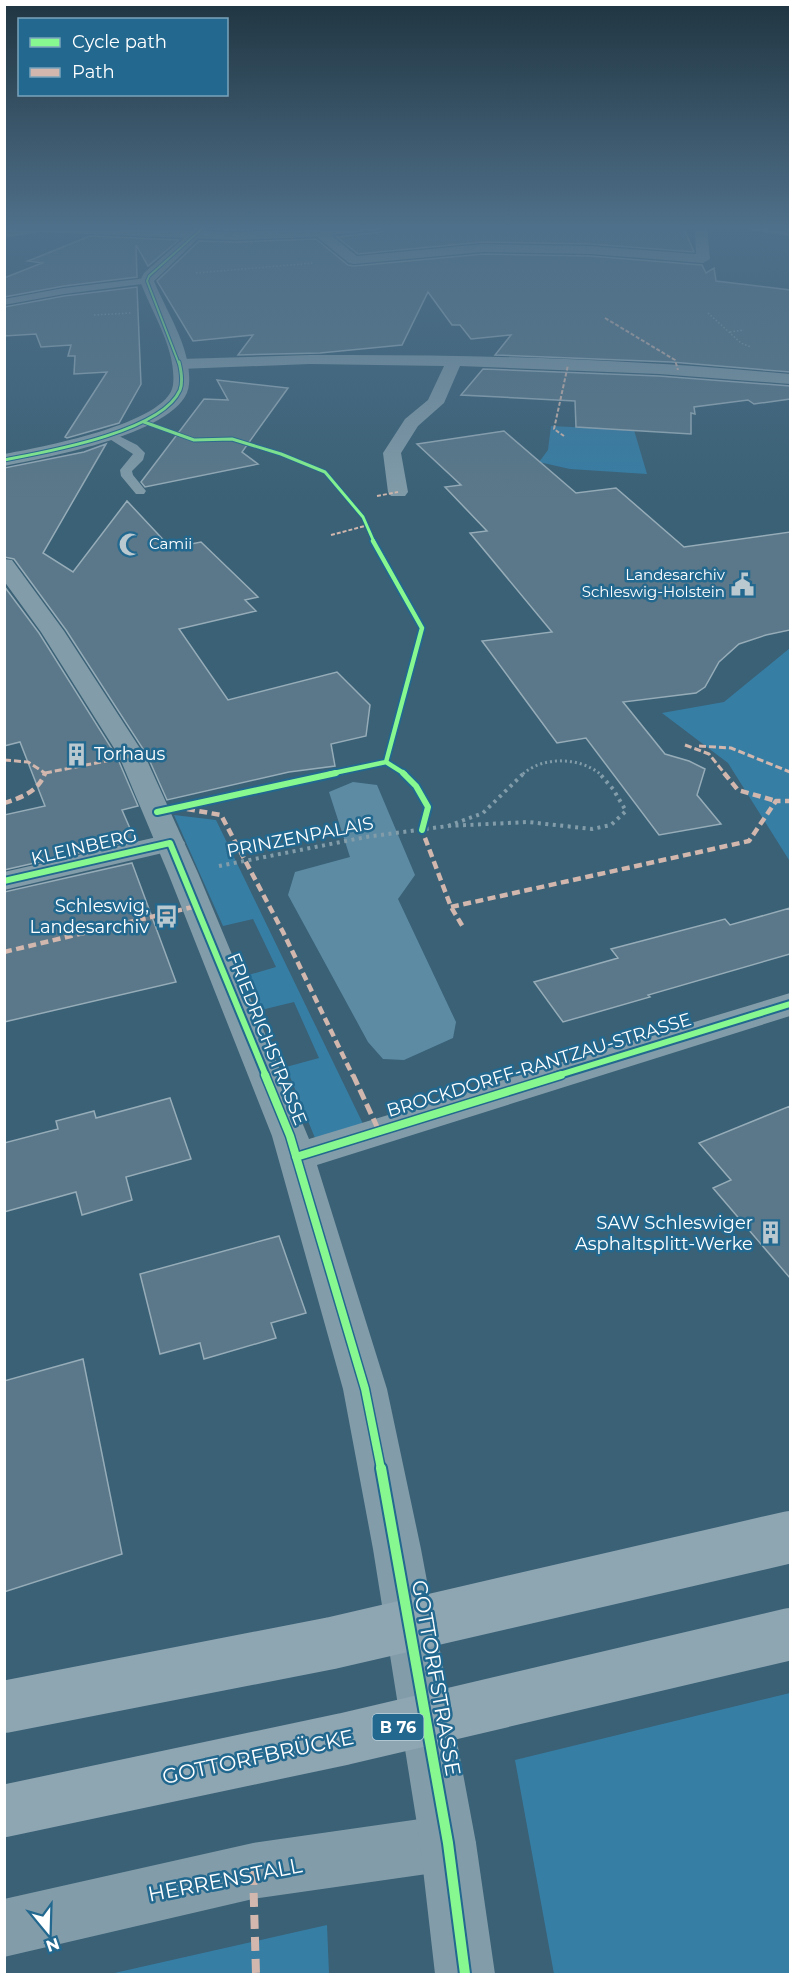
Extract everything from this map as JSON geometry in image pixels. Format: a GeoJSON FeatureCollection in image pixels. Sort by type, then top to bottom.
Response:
{"type":"FeatureCollection","features":[{"type":"Feature","properties":{"kind":"highway"},"geometry":{"type":"LineString","coordinates":[[4,1707],[332,1643],[790,1537]]}},
{"type":"Feature","properties":{"kind":"highway","name":"GOTTORFBRÜCKE"},"geometry":{"type":"LineString","coordinates":[[4,1811],[344,1740],[790,1634]]}},
{"type":"Feature","properties":{"kind":"street"},"geometry":{"type":"LineString","coordinates":[[4,460],[109,434],[144,422],[170,404],[180,389],[180,363],[162,318]]}},
{"type":"Feature","properties":{"kind":"street"},"geometry":{"type":"LineString","coordinates":[[180,363],[308,359],[454,361],[678,370],[788,378]]}},
{"type":"Feature","properties":{"kind":"street"},"geometry":{"type":"LineString","coordinates":[[398,492],[392,453],[411,423],[435,403],[454,361]]}},
{"type":"Feature","properties":{"kind":"street","name":"FRIEDRICHSTRASSE"},"geometry":{"type":"LineString","coordinates":[[4,564],[52,631],[132,756],[177,858],[296,1157],[365,1389]]}},
{"type":"Feature","properties":{"kind":"street","name":"KLEINBERG"},"geometry":{"type":"LineString","coordinates":[[4,881],[177,858]]}},
{"type":"Feature","properties":{"kind":"street","name":"BROCKDORFF-RANTZAU-STRASSE"},"geometry":{"type":"LineString","coordinates":[[296,1157],[790,1004]]}},
{"type":"Feature","properties":{"kind":"street","name":"GOTTORFSTRASSE"},"geometry":{"type":"LineString","coordinates":[[365,1389],[397,1549],[448,1843],[465,1974]]}},
{"type":"Feature","properties":{"kind":"street","name":"HERRENSTALL"},"geometry":{"type":"LineString","coordinates":[[4,1928],[253,1871],[448,1843]]}},
{"type":"Feature","properties":{"kind":"lane"},"geometry":{"type":"LineString","coordinates":[[109,434],[139,453],[126,470],[127,476],[140,491]]}},
{"type":"Feature","properties":{"kind":"path"},"geometry":{"type":"LineString","coordinates":[[714,318],[741,342],[782,362],[788,378]]}},
{"type":"Feature","properties":{"kind":"path"},"geometry":{"type":"LineString","coordinates":[[729,332],[744,330]]}},
{"type":"Feature","properties":{"kind":"path"},"geometry":{"type":"LineString","coordinates":[[563,760],[578,761],[592,766],[614,788],[626,811],[620,820],[600,829],[579,830],[553,824],[526,822],[489,822],[447,826],[482,814],[531,767],[563,760]]}},
{"type":"Feature","properties":{"kind":"shaded area"},"geometry":{"type":"Polygon","coordinates":[[[551,426],[634,430],[647,474],[570,469],[539,462],[548,450],[551,426]]]}},
{"type":"Feature","properties":{"kind":"shaded area"},"geometry":{"type":"Polygon","coordinates":[[[790,648],[789,860],[728,763],[662,713],[724,702],[790,648]]]}},
{"type":"Feature","properties":{"kind":"shaded area"},"geometry":{"type":"Polygon","coordinates":[[[353,782],[377,785],[415,875],[398,899],[456,1022],[453,1038],[404,1060],[383,1059],[368,1042],[288,895],[295,872],[350,857],[329,792],[353,782]]]}},
{"type":"Feature","properties":{"kind":"shaded area"},"geometry":{"type":"Polygon","coordinates":[[[174,815],[216,820],[365,1128],[315,1138],[286,1067],[319,1058],[294,1002],[261,1010],[245,976],[276,967],[253,919],[223,926],[174,815]]]}},
{"type":"Feature","properties":{"kind":"shaded area"},"geometry":{"type":"Polygon","coordinates":[[[790,1693],[790,1974],[554,1974],[515,1760],[790,1693]]]}},
{"type":"Feature","properties":{"kind":"shaded area"},"geometry":{"type":"Polygon","coordinates":[[[327,1925],[329,1974],[110,1974],[327,1925]]]}},
{"type":"Feature","properties":{"kind":"building"},"geometry":{"type":"Polygon","coordinates":[[[4,318],[138,318],[141,384],[119,423],[67,438],[65,437],[107,372],[74,374],[75,356],[68,356],[71,345],[41,347],[36,334],[4,336],[4,318]]]}},
{"type":"Feature","properties":{"kind":"building"},"geometry":{"type":"Polygon","coordinates":[[[179,318],[415,318],[402,345],[320,353],[238,355],[253,335],[193,341],[179,318]]]}},
{"type":"Feature","properties":{"kind":"building"},"geometry":{"type":"Polygon","coordinates":[[[447,318],[790,318],[790,372],[671,362],[495,355],[511,335],[471,339],[460,325],[452,325],[447,318]]]}},
{"type":"Feature","properties":{"kind":"building"},"geometry":{"type":"Polygon","coordinates":[[[483,369],[659,376],[790,386],[790,399],[754,404],[748,400],[694,407],[695,414],[691,413],[691,434],[576,427],[575,401],[461,395],[483,369]]]}},
{"type":"Feature","properties":{"kind":"building"},"geometry":{"type":"Polygon","coordinates":[[[217,380],[288,388],[242,452],[258,464],[145,487],[141,482],[204,399],[228,400],[217,380]]]}},
{"type":"Feature","properties":{"kind":"building"},"geometry":{"type":"Polygon","coordinates":[[[504,431],[576,493],[616,488],[684,547],[790,532],[790,630],[739,644],[719,662],[705,687],[696,693],[623,702],[665,754],[689,761],[705,769],[697,795],[721,824],[659,835],[586,738],[557,743],[482,641],[552,632],[470,533],[487,531],[445,487],[461,485],[417,444],[504,431]]]}},
{"type":"Feature","properties":{"kind":"building"},"geometry":{"type":"Polygon","coordinates":[[[106,444],[43,553],[73,572],[127,501],[171,548],[201,542],[258,597],[245,600],[256,611],[179,629],[228,700],[337,672],[370,705],[366,736],[331,744],[335,766],[289,772],[167,800],[147,755],[66,630],[14,559],[4,557],[4,468],[84,452],[106,444]]]}},
{"type":"Feature","properties":{"kind":"building"},"geometry":{"type":"Polygon","coordinates":[[[4,586],[39,633],[117,757],[138,806],[122,810],[135,840],[4,870],[4,815],[45,806],[20,742],[4,746],[4,586]]]}},
{"type":"Feature","properties":{"kind":"building"},"geometry":{"type":"Polygon","coordinates":[[[132,863],[176,982],[4,1022],[4,892],[132,863]]]}},
{"type":"Feature","properties":{"kind":"building"},"geometry":{"type":"Polygon","coordinates":[[[790,908],[790,954],[648,995],[650,997],[563,1022],[534,982],[618,958],[611,949],[725,919],[730,925],[790,908]]]}},
{"type":"Feature","properties":{"kind":"building"},"geometry":{"type":"Polygon","coordinates":[[[170,1098],[191,1159],[126,1177],[132,1200],[82,1215],[76,1192],[4,1212],[4,1143],[58,1129],[56,1121],[94,1111],[96,1118],[170,1098]]]}},
{"type":"Feature","properties":{"kind":"building","name":"SAW Schleswiger Asphaltsplitt-Werke"},"geometry":{"type":"Polygon","coordinates":[[[790,1106],[790,1278],[713,1188],[731,1180],[699,1143],[790,1106]]]}},
{"type":"Feature","properties":{"kind":"building"},"geometry":{"type":"Polygon","coordinates":[[[279,1236],[306,1313],[271,1323],[276,1338],[204,1359],[200,1343],[160,1354],[140,1274],[279,1236]]]}},
{"type":"Feature","properties":{"kind":"building"},"geometry":{"type":"Polygon","coordinates":[[[83,1359],[122,1554],[4,1592],[4,1381],[83,1359]]]}},
{"type":"Feature","properties":{"kind":"marked path"},"geometry":{"type":"LineString","coordinates":[[606,318],[675,360],[678,370]]}},
{"type":"Feature","properties":{"kind":"marked path"},"geometry":{"type":"LineString","coordinates":[[564,436],[554,429],[568,365]]}},
{"type":"Feature","properties":{"kind":"marked path"},"geometry":{"type":"LineString","coordinates":[[377,496],[398,492]]}},
{"type":"Feature","properties":{"kind":"marked path"},"geometry":{"type":"LineString","coordinates":[[331,535],[365,526]]}},
{"type":"Feature","properties":{"kind":"marked path"},"geometry":{"type":"LineString","coordinates":[[685,745],[709,754],[738,790],[776,801]]}},
{"type":"Feature","properties":{"kind":"marked path"},"geometry":{"type":"LineString","coordinates":[[699,746],[731,748],[790,772]]}},
{"type":"Feature","properties":{"kind":"marked path"},"geometry":{"type":"LineString","coordinates":[[45,773],[132,756]]}},
{"type":"Feature","properties":{"kind":"marked path"},"geometry":{"type":"LineString","coordinates":[[4,760],[28,762],[45,773]]}},
{"type":"Feature","properties":{"kind":"marked path"},"geometry":{"type":"LineString","coordinates":[[4,803],[35,789],[45,773]]}},
{"type":"Feature","properties":{"kind":"marked path"},"geometry":{"type":"LineString","coordinates":[[451,907],[749,841],[776,801],[790,801]]}},
{"type":"Feature","properties":{"kind":"marked path"},"geometry":{"type":"LineString","coordinates":[[187,809],[221,815],[303,972],[379,1131]]}},
{"type":"Feature","properties":{"kind":"marked path"},"geometry":{"type":"LineString","coordinates":[[423,826],[422,830],[451,907],[463,927]]}},
{"type":"Feature","properties":{"kind":"marked path"},"geometry":{"type":"LineString","coordinates":[[4,952],[197,906]]}},
{"type":"Feature","properties":{"kind":"marked path"},"geometry":{"type":"LineString","coordinates":[[253,1871],[256,1974]]}},
{"type":"Feature","properties":{"kind":"cycle path"},"geometry":{"type":"LineString","coordinates":[[4,460],[74,445],[128,428],[151,417],[169,404],[180,390],[180,367],[163,318]]}},
{"type":"Feature","properties":{"kind":"cycle path"},"geometry":{"type":"LineString","coordinates":[[144,422],[194,440],[232,439],[281,454],[325,472],[363,517],[365,526],[422,628],[386,762],[411,780],[428,807],[422,830]]}},
{"type":"Feature","properties":{"kind":"cycle path"},"geometry":{"type":"LineString","coordinates":[[157,812],[386,762]]}},
{"type":"Feature","properties":{"kind":"cycle path"},"geometry":{"type":"LineString","coordinates":[[4,881],[170,843],[183,873],[290,1136],[365,1389],[397,1549],[448,1843],[465,1974]]}},
{"type":"Feature","properties":{"kind":"cycle path"},"geometry":{"type":"LineString","coordinates":[[296,1157],[790,1004]]}},
{"type":"Feature","properties":{"kind":"place","name":"Camii"},"geometry":{"type":"Point","coordinates":[131,544]}},
{"type":"Feature","properties":{"kind":"place","name":"Landesarchiv Schleswig-Holstein"},"geometry":{"type":"Point","coordinates":[743,584]}},
{"type":"Feature","properties":{"kind":"place","name":"Torhaus"},"geometry":{"type":"Point","coordinates":[76,754]}},
{"type":"Feature","properties":{"kind":"place","name":"Schleswig, Landesarchiv"},"geometry":{"type":"Point","coordinates":[167,916]}},
{"type":"Feature","properties":{"kind":"place","name":"SAW Schleswiger Asphaltsplitt-Werke"},"geometry":{"type":"Point","coordinates":[771,1233]}}]}
